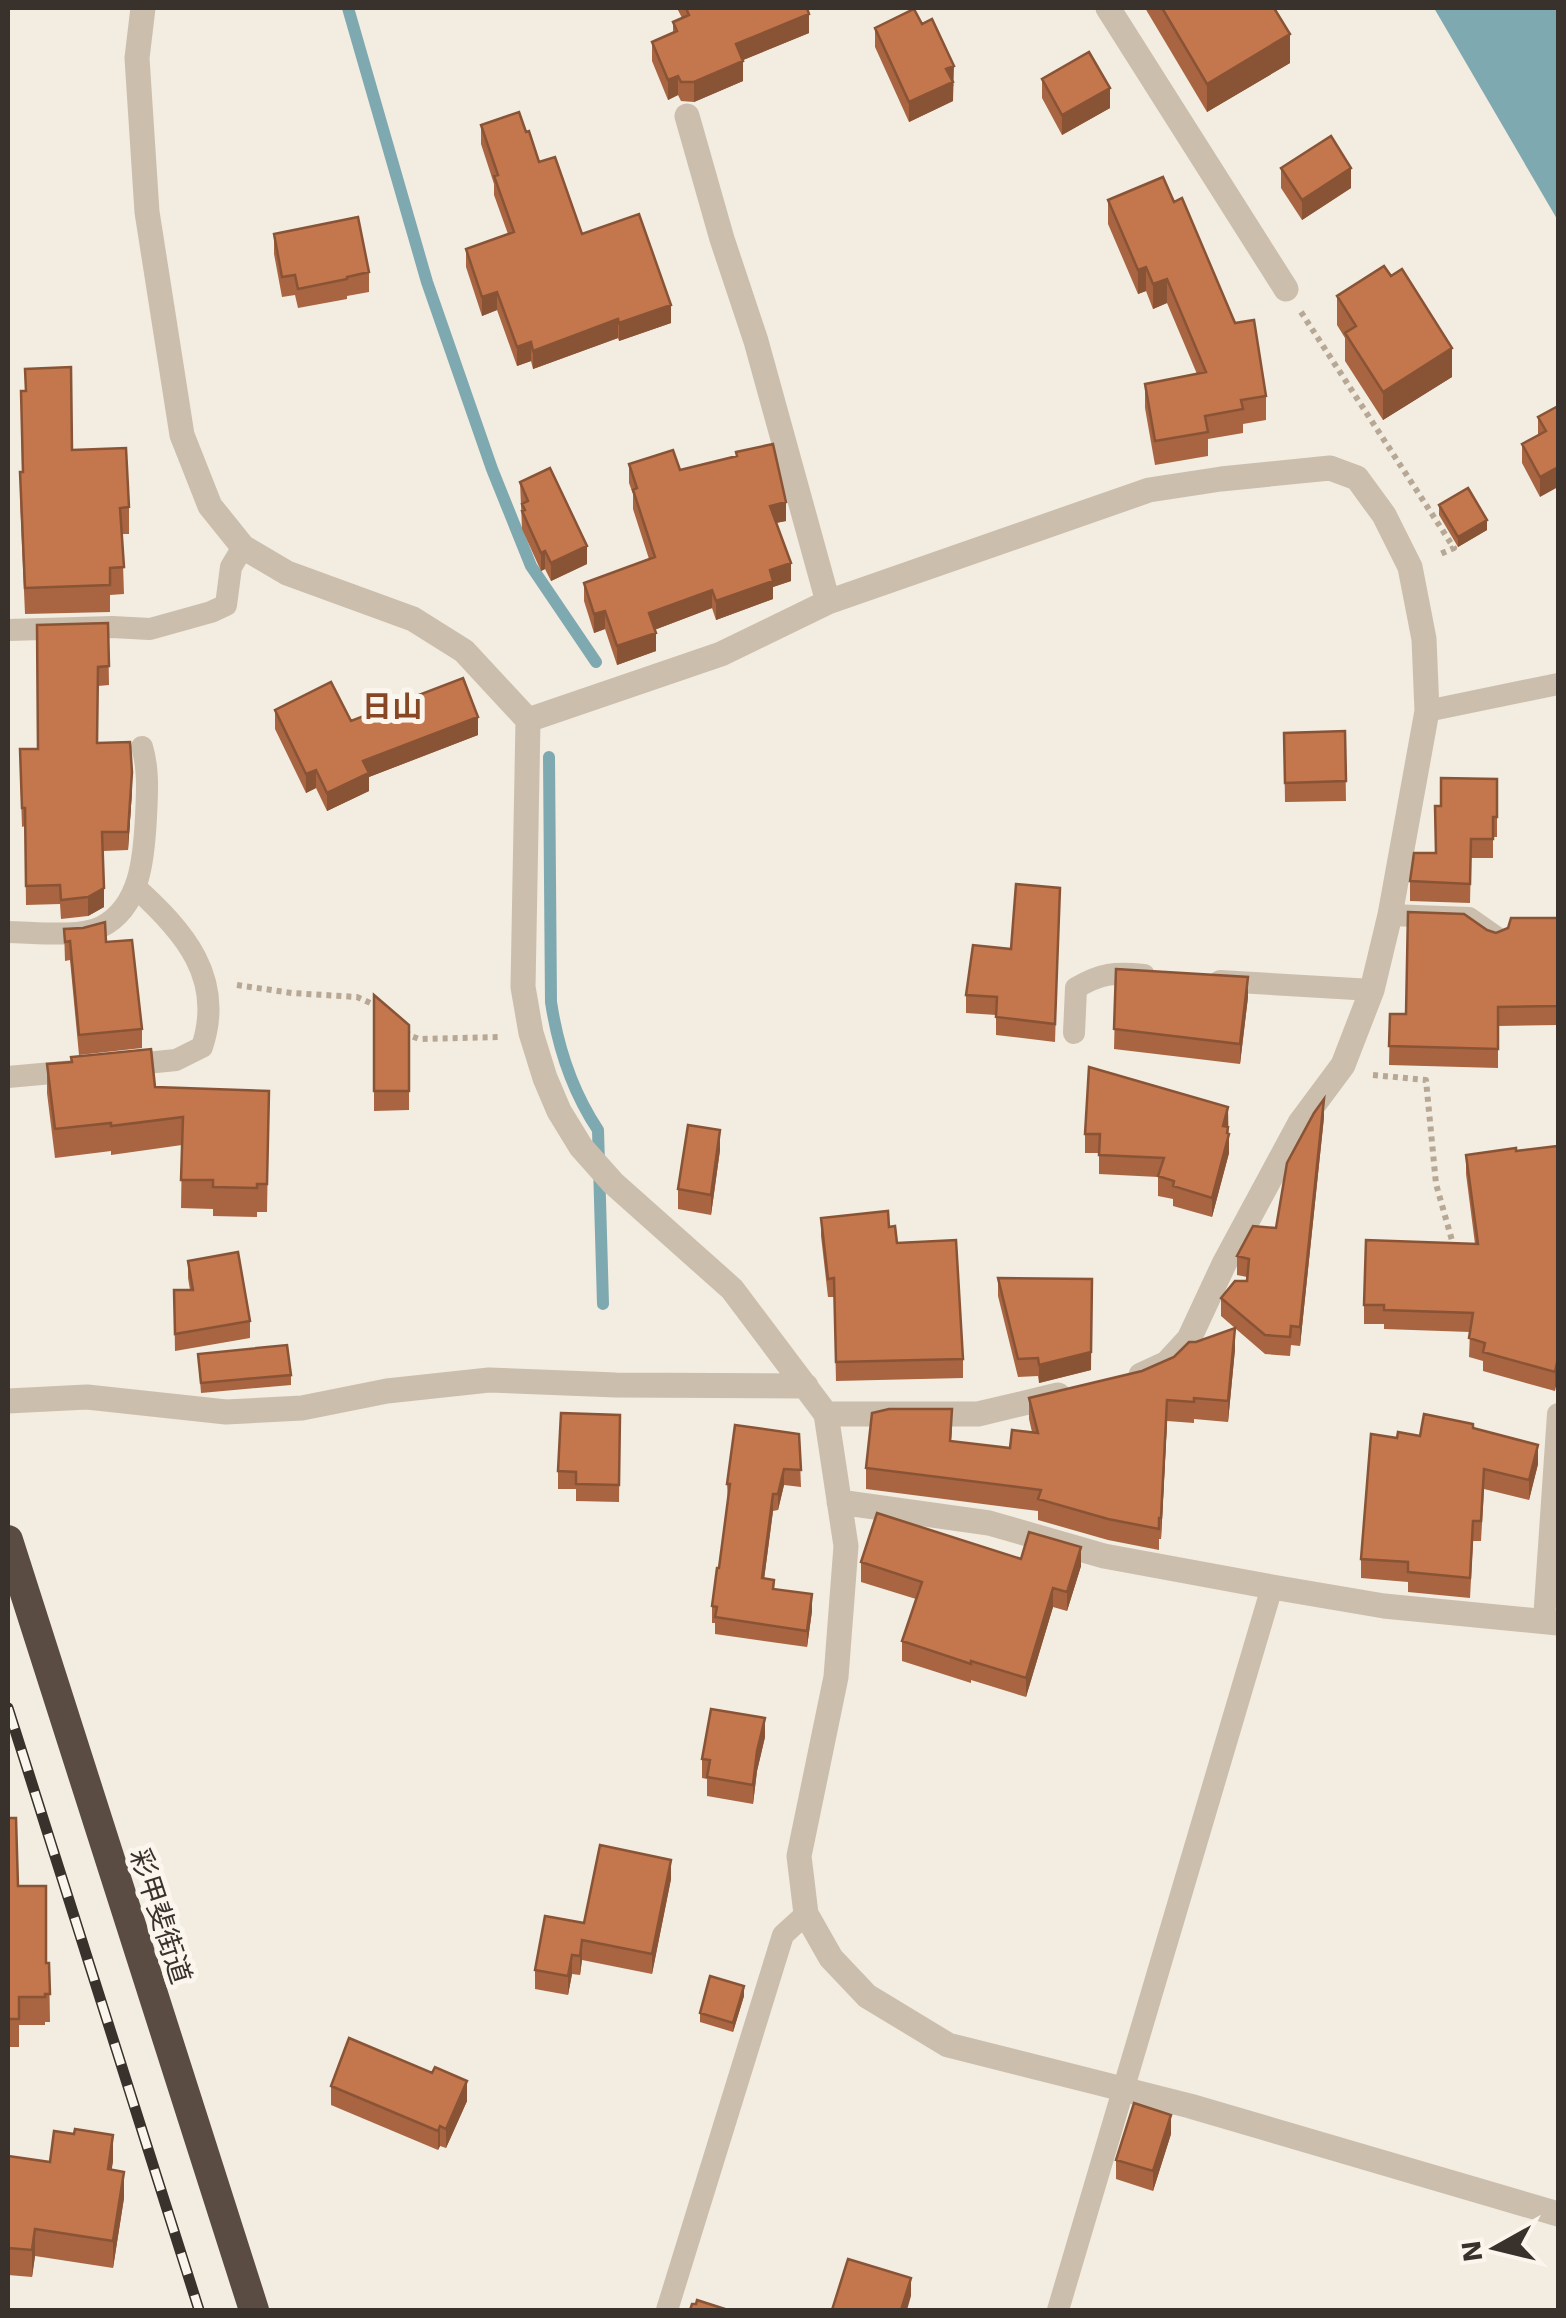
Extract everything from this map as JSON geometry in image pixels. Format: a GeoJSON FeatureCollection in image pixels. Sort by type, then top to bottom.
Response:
{"type":"FeatureCollection","features":[{"type":"Feature","properties":{"kind":"highway","name":"彩甲斐街道"},"geometry":{"type":"LineString","coordinates":[[8,1540],[254,2310]]}},
{"type":"Feature","properties":{"kind":"street"},"geometry":{"type":"LineString","coordinates":[[143,8],[137,58],[147,212],[182,435],[210,506],[243,546],[287,574],[413,619],[464,651],[528,720],[523,987],[545,1078],[581,1146],[613,1183],[732,1289],[826,1414],[846,1546],[836,1677],[799,1856],[806,1914],[831,1958],[867,1996],[948,2044],[1190,2106],[1558,2214]]}},
{"type":"Feature","properties":{"kind":"street"},"geometry":{"type":"LineString","coordinates":[[1108,8],[1286,290]]}},
{"type":"Feature","properties":{"kind":"street"},"geometry":{"type":"LineString","coordinates":[[686,116],[756,341],[828,602]]}},
{"type":"Feature","properties":{"kind":"street"},"geometry":{"type":"LineString","coordinates":[[528,720],[721,654],[828,602],[1149,490],[1330,468],[1357,478],[1384,515],[1410,567],[1424,639],[1427,712],[1390,915],[1372,990],[1343,1065],[1300,1123],[1224,1264],[1189,1339],[1166,1362],[1120,1380]]}},
{"type":"Feature","properties":{"kind":"street"},"geometry":{"type":"LineString","coordinates":[[8,1402],[87,1397],[226,1412],[302,1408],[387,1391],[489,1380],[806,1386]]}},
{"type":"Feature","properties":{"kind":"street"},"geometry":{"type":"LineString","coordinates":[[826,1414],[978,1414],[1084,1389]]}},
{"type":"Feature","properties":{"kind":"street"},"geometry":{"type":"LineString","coordinates":[[839,1502],[988,1522],[1104,1556],[1384,1606],[1551,1621]]}},
{"type":"Feature","properties":{"kind":"lane"},"geometry":{"type":"LineString","coordinates":[[8,630],[150,629],[211,612],[226,605],[231,567],[243,546]]}},
{"type":"Feature","properties":{"kind":"lane"},"geometry":{"type":"LineString","coordinates":[[1427,712],[1558,684]]}},
{"type":"Feature","properties":{"kind":"lane"},"geometry":{"type":"LineString","coordinates":[[8,932],[84,932],[100,928],[121,911],[143,862],[147,764],[142,747]]}},
{"type":"Feature","properties":{"kind":"lane"},"geometry":{"type":"LineString","coordinates":[[8,1077],[176,1060],[202,1048],[208,1030],[206,980],[196,956],[172,923],[135,887]]}},
{"type":"Feature","properties":{"kind":"lane"},"geometry":{"type":"LineString","coordinates":[[1390,915],[1469,918],[1496,937]]}},
{"type":"Feature","properties":{"kind":"lane"},"geometry":{"type":"LineString","coordinates":[[1074,1033],[1076,988],[1096,976],[1117,972],[1372,990]]}},
{"type":"Feature","properties":{"kind":"lane"},"geometry":{"type":"LineString","coordinates":[[1551,1621],[1558,1414]]}},
{"type":"Feature","properties":{"kind":"lane"},"geometry":{"type":"LineString","coordinates":[[1058,2310],[1272,1587]]}},
{"type":"Feature","properties":{"kind":"lane"},"geometry":{"type":"LineString","coordinates":[[667,2310],[782,1936],[806,1914]]}},
{"type":"Feature","properties":{"kind":"path"},"geometry":{"type":"LineString","coordinates":[[1286,290],[1454,548],[1410,567]]}},
{"type":"Feature","properties":{"kind":"path"},"geometry":{"type":"LineString","coordinates":[[206,980],[357,998],[384,1012]]}},
{"type":"Feature","properties":{"kind":"path"},"geometry":{"type":"LineString","coordinates":[[402,1027],[419,1038],[480,1039],[532,1033]]}},
{"type":"Feature","properties":{"kind":"path"},"geometry":{"type":"LineString","coordinates":[[1343,1065],[1378,1077],[1426,1080],[1436,1184],[1458,1264]]}},
{"type":"Feature","properties":{"kind":"water"},"geometry":{"type":"Polygon","coordinates":[[[1434,8],[1558,8],[1557,219],[1434,8]]]}},
{"type":"Feature","properties":{"kind":"building"},"geometry":{"type":"Polygon","coordinates":[[[686,8],[807,8],[809,14],[736,44],[743,61],[694,82],[681,82],[678,76],[668,80],[652,42],[677,31],[673,22],[689,15],[686,8]]]}},
{"type":"Feature","properties":{"kind":"building"},"geometry":{"type":"Polygon","coordinates":[[[1162,8],[1274,8],[1290,34],[1207,84],[1162,8]]]}},
{"type":"Feature","properties":{"kind":"building"},"geometry":{"type":"Polygon","coordinates":[[[914,9],[922,24],[932,19],[954,66],[946,69],[953,82],[909,102],[875,28],[914,9]]]}},
{"type":"Feature","properties":{"kind":"building"},"geometry":{"type":"Polygon","coordinates":[[[1089,52],[1110,88],[1062,115],[1042,79],[1089,52]]]}},
{"type":"Feature","properties":{"kind":"building"},"geometry":{"type":"Polygon","coordinates":[[[519,112],[539,162],[555,157],[582,234],[639,214],[671,305],[619,323],[618,319],[533,351],[531,342],[517,347],[497,292],[482,297],[466,249],[514,232],[481,125],[519,112]]]}},
{"type":"Feature","properties":{"kind":"building"},"geometry":{"type":"Polygon","coordinates":[[[1331,136],[1351,168],[1302,200],[1281,168],[1331,136]]]}},
{"type":"Feature","properties":{"kind":"building"},"geometry":{"type":"Polygon","coordinates":[[[1163,177],[1174,202],[1182,198],[1235,323],[1254,320],[1266,396],[1241,400],[1243,409],[1205,416],[1208,432],[1155,441],[1145,384],[1206,372],[1167,279],[1153,284],[1146,267],[1138,270],[1108,200],[1163,177]]]}},
{"type":"Feature","properties":{"kind":"building"},"geometry":{"type":"Polygon","coordinates":[[[358,217],[369,272],[298,289],[295,275],[282,277],[274,234],[358,217]]]}},
{"type":"Feature","properties":{"kind":"building"},"geometry":{"type":"Polygon","coordinates":[[[1384,266],[1391,276],[1402,269],[1452,348],[1383,392],[1345,333],[1356,326],[1337,296],[1384,266]]]}},
{"type":"Feature","properties":{"kind":"building"},"geometry":{"type":"Polygon","coordinates":[[[71,367],[72,450],[126,448],[129,507],[120,508],[124,567],[110,568],[110,585],[25,588],[20,472],[25,369],[71,367]]]}},
{"type":"Feature","properties":{"kind":"building"},"geometry":{"type":"Polygon","coordinates":[[[1558,406],[1558,467],[1540,477],[1522,444],[1546,431],[1538,417],[1558,406]]]}},
{"type":"Feature","properties":{"kind":"building"},"geometry":{"type":"Polygon","coordinates":[[[773,444],[786,502],[770,506],[791,563],[770,570],[773,581],[716,601],[712,590],[649,613],[656,633],[617,646],[605,611],[594,614],[584,583],[655,557],[633,490],[637,488],[629,464],[673,450],[680,470],[773,444]]]}},
{"type":"Feature","properties":{"kind":"building"},"geometry":{"type":"Polygon","coordinates":[[[550,468],[587,546],[551,563],[545,551],[541,553],[522,511],[522,504],[528,501],[520,482],[550,468]]]}},
{"type":"Feature","properties":{"kind":"building"},"geometry":{"type":"Polygon","coordinates":[[[1468,488],[1487,520],[1458,537],[1439,505],[1468,488]]]}},
{"type":"Feature","properties":{"kind":"building"},"geometry":{"type":"Polygon","coordinates":[[[108,623],[109,666],[98,667],[97,743],[130,742],[128,832],[102,832],[104,888],[88,897],[61,900],[60,885],[26,886],[20,749],[38,749],[37,625],[108,623]]]}},
{"type":"Feature","properties":{"kind":"building"},"geometry":{"type":"Polygon","coordinates":[[[463,678],[478,717],[363,761],[369,773],[327,793],[316,770],[306,774],[275,710],[331,682],[351,721],[463,678]]]}},
{"type":"Feature","properties":{"kind":"building"},"geometry":{"type":"Polygon","coordinates":[[[1345,731],[1346,781],[1285,783],[1284,733],[1345,731]]]}},
{"type":"Feature","properties":{"kind":"building"},"geometry":{"type":"Polygon","coordinates":[[[1441,778],[1497,779],[1493,839],[1471,839],[1470,884],[1410,881],[1414,853],[1436,853],[1435,806],[1441,806],[1441,778]]]}},
{"type":"Feature","properties":{"kind":"building"},"geometry":{"type":"Polygon","coordinates":[[[1016,884],[1060,888],[1055,1024],[996,1017],[997,997],[966,995],[973,945],[1011,949],[1016,884]]]}},
{"type":"Feature","properties":{"kind":"building"},"geometry":{"type":"Polygon","coordinates":[[[1408,912],[1464,914],[1496,933],[1508,928],[1511,918],[1558,918],[1558,1006],[1498,1007],[1498,1049],[1389,1046],[1390,1014],[1406,1014],[1408,912]]]}},
{"type":"Feature","properties":{"kind":"building"},"geometry":{"type":"Polygon","coordinates":[[[105,922],[106,942],[132,940],[142,1029],[79,1035],[70,941],[65,942],[64,929],[105,922]]]}},
{"type":"Feature","properties":{"kind":"building"},"geometry":{"type":"Polygon","coordinates":[[[1116,969],[1248,977],[1240,1044],[1114,1029],[1116,969]]]}},
{"type":"Feature","properties":{"kind":"building"},"geometry":{"type":"Polygon","coordinates":[[[374,995],[409,1025],[409,1091],[374,1091],[374,995]]]}},
{"type":"Feature","properties":{"kind":"building"},"geometry":{"type":"Polygon","coordinates":[[[151,1049],[155,1087],[269,1091],[267,1184],[257,1184],[257,1188],[213,1187],[213,1180],[181,1180],[183,1117],[55,1129],[47,1064],[72,1062],[71,1057],[151,1049]]]}},
{"type":"Feature","properties":{"kind":"building"},"geometry":{"type":"Polygon","coordinates":[[[1089,1067],[1228,1107],[1223,1126],[1228,1127],[1229,1134],[1212,1198],[1173,1186],[1174,1181],[1158,1176],[1164,1158],[1099,1155],[1100,1134],[1085,1134],[1089,1067]]]}},
{"type":"Feature","properties":{"kind":"building"},"geometry":{"type":"Polygon","coordinates":[[[1324,1099],[1300,1327],[1291,1326],[1290,1337],[1265,1335],[1221,1298],[1235,1281],[1247,1281],[1249,1259],[1237,1256],[1253,1226],[1276,1228],[1287,1163],[1324,1099]]]}},
{"type":"Feature","properties":{"kind":"building"},"geometry":{"type":"Polygon","coordinates":[[[688,1125],[720,1130],[711,1195],[678,1189],[688,1125]]]}},
{"type":"Feature","properties":{"kind":"building"},"geometry":{"type":"Polygon","coordinates":[[[1558,1146],[1555,1372],[1483,1352],[1485,1343],[1469,1338],[1473,1313],[1384,1310],[1384,1305],[1364,1305],[1366,1240],[1478,1244],[1466,1155],[1558,1146]]]}},
{"type":"Feature","properties":{"kind":"building"},"geometry":{"type":"Polygon","coordinates":[[[888,1211],[889,1227],[895,1226],[897,1243],[956,1240],[963,1359],[836,1362],[834,1278],[828,1279],[821,1218],[888,1211]]]}},
{"type":"Feature","properties":{"kind":"building"},"geometry":{"type":"Polygon","coordinates":[[[238,1252],[250,1321],[175,1334],[174,1290],[193,1290],[188,1261],[238,1252]]]}},
{"type":"Feature","properties":{"kind":"building"},"geometry":{"type":"Polygon","coordinates":[[[998,1278],[1092,1279],[1091,1352],[1039,1365],[1038,1358],[1018,1359],[998,1278]]]}},
{"type":"Feature","properties":{"kind":"building"},"geometry":{"type":"Polygon","coordinates":[[[1235,1328],[1228,1401],[1167,1400],[1159,1529],[1038,1499],[1041,1490],[866,1468],[872,1413],[889,1409],[952,1409],[950,1441],[1010,1448],[1012,1430],[1038,1433],[1029,1398],[1142,1371],[1174,1357],[1189,1342],[1235,1328]]]}},
{"type":"Feature","properties":{"kind":"building"},"geometry":{"type":"Polygon","coordinates":[[[287,1345],[291,1375],[201,1383],[198,1354],[287,1345]]]}},
{"type":"Feature","properties":{"kind":"building"},"geometry":{"type":"Polygon","coordinates":[[[561,1413],[620,1415],[619,1485],[576,1484],[576,1472],[558,1471],[561,1413]]]}},
{"type":"Feature","properties":{"kind":"building"},"geometry":{"type":"Polygon","coordinates":[[[1424,1414],[1473,1424],[1473,1428],[1538,1445],[1529,1480],[1484,1469],[1481,1521],[1473,1521],[1470,1578],[1408,1572],[1408,1562],[1361,1559],[1371,1434],[1397,1438],[1398,1432],[1420,1436],[1424,1414]]]}},
{"type":"Feature","properties":{"kind":"building"},"geometry":{"type":"Polygon","coordinates":[[[735,1425],[799,1434],[801,1470],[784,1469],[778,1494],[773,1494],[762,1578],[774,1580],[773,1589],[812,1594],[807,1631],[715,1617],[717,1607],[712,1606],[735,1425]]]}},
{"type":"Feature","properties":{"kind":"building"},"geometry":{"type":"Polygon","coordinates":[[[877,1513],[1021,1559],[1029,1532],[1081,1547],[1067,1592],[1053,1588],[1026,1678],[902,1641],[922,1582],[861,1562],[877,1513]]]}},
{"type":"Feature","properties":{"kind":"building"},"geometry":{"type":"Polygon","coordinates":[[[711,1709],[765,1718],[753,1785],[707,1777],[710,1760],[702,1759],[711,1709]]]}},
{"type":"Feature","properties":{"kind":"building"},"geometry":{"type":"Polygon","coordinates":[[[8,1818],[16,1818],[18,1886],[46,1886],[50,1994],[19,1997],[19,2019],[8,2019],[8,1818]]]}},
{"type":"Feature","properties":{"kind":"building"},"geometry":{"type":"Polygon","coordinates":[[[600,1845],[671,1860],[652,1954],[582,1940],[580,1956],[572,1955],[568,1976],[535,1970],[545,1916],[584,1923],[600,1845]]]}},
{"type":"Feature","properties":{"kind":"building"},"geometry":{"type":"Polygon","coordinates":[[[710,1976],[744,1986],[733,2023],[700,2013],[710,1976]]]}},
{"type":"Feature","properties":{"kind":"building"},"geometry":{"type":"Polygon","coordinates":[[[349,2038],[432,2073],[435,2067],[467,2081],[446,2129],[440,2126],[438,2131],[331,2086],[349,2038]]]}},
{"type":"Feature","properties":{"kind":"building"},"geometry":{"type":"Polygon","coordinates":[[[1134,2103],[1171,2115],[1153,2171],[1116,2160],[1134,2103]]]}},
{"type":"Feature","properties":{"kind":"building"},"geometry":{"type":"Polygon","coordinates":[[[75,2129],[113,2135],[108,2169],[124,2172],[113,2241],[35,2229],[32,2250],[8,2248],[8,2156],[50,2162],[54,2131],[74,2134],[75,2129]]]}},
{"type":"Feature","properties":{"kind":"building"},"geometry":{"type":"Polygon","coordinates":[[[848,2259],[911,2278],[901,2310],[832,2310],[848,2259]]]}},
{"type":"Feature","properties":{"kind":"building"},"geometry":{"type":"Polygon","coordinates":[[[697,2300],[728,2310],[690,2310],[697,2300]]]}},
{"type":"Feature","properties":{"kind":"waterway"},"geometry":{"type":"LineString","coordinates":[[348,8],[427,282],[492,469],[531,566],[596,662]]}},
{"type":"Feature","properties":{"kind":"waterway"},"geometry":{"type":"LineString","coordinates":[[549,757],[551,1002],[567,1069],[598,1130],[603,1304]]}},
{"type":"Feature","properties":{"kind":"railway"},"geometry":{"type":"LineString","coordinates":[[8,1708],[199,2310]]}},
{"type":"Feature","properties":{"kind":"district","name":"日山"},"geometry":{"type":"Point","coordinates":[392,707]}}]}
